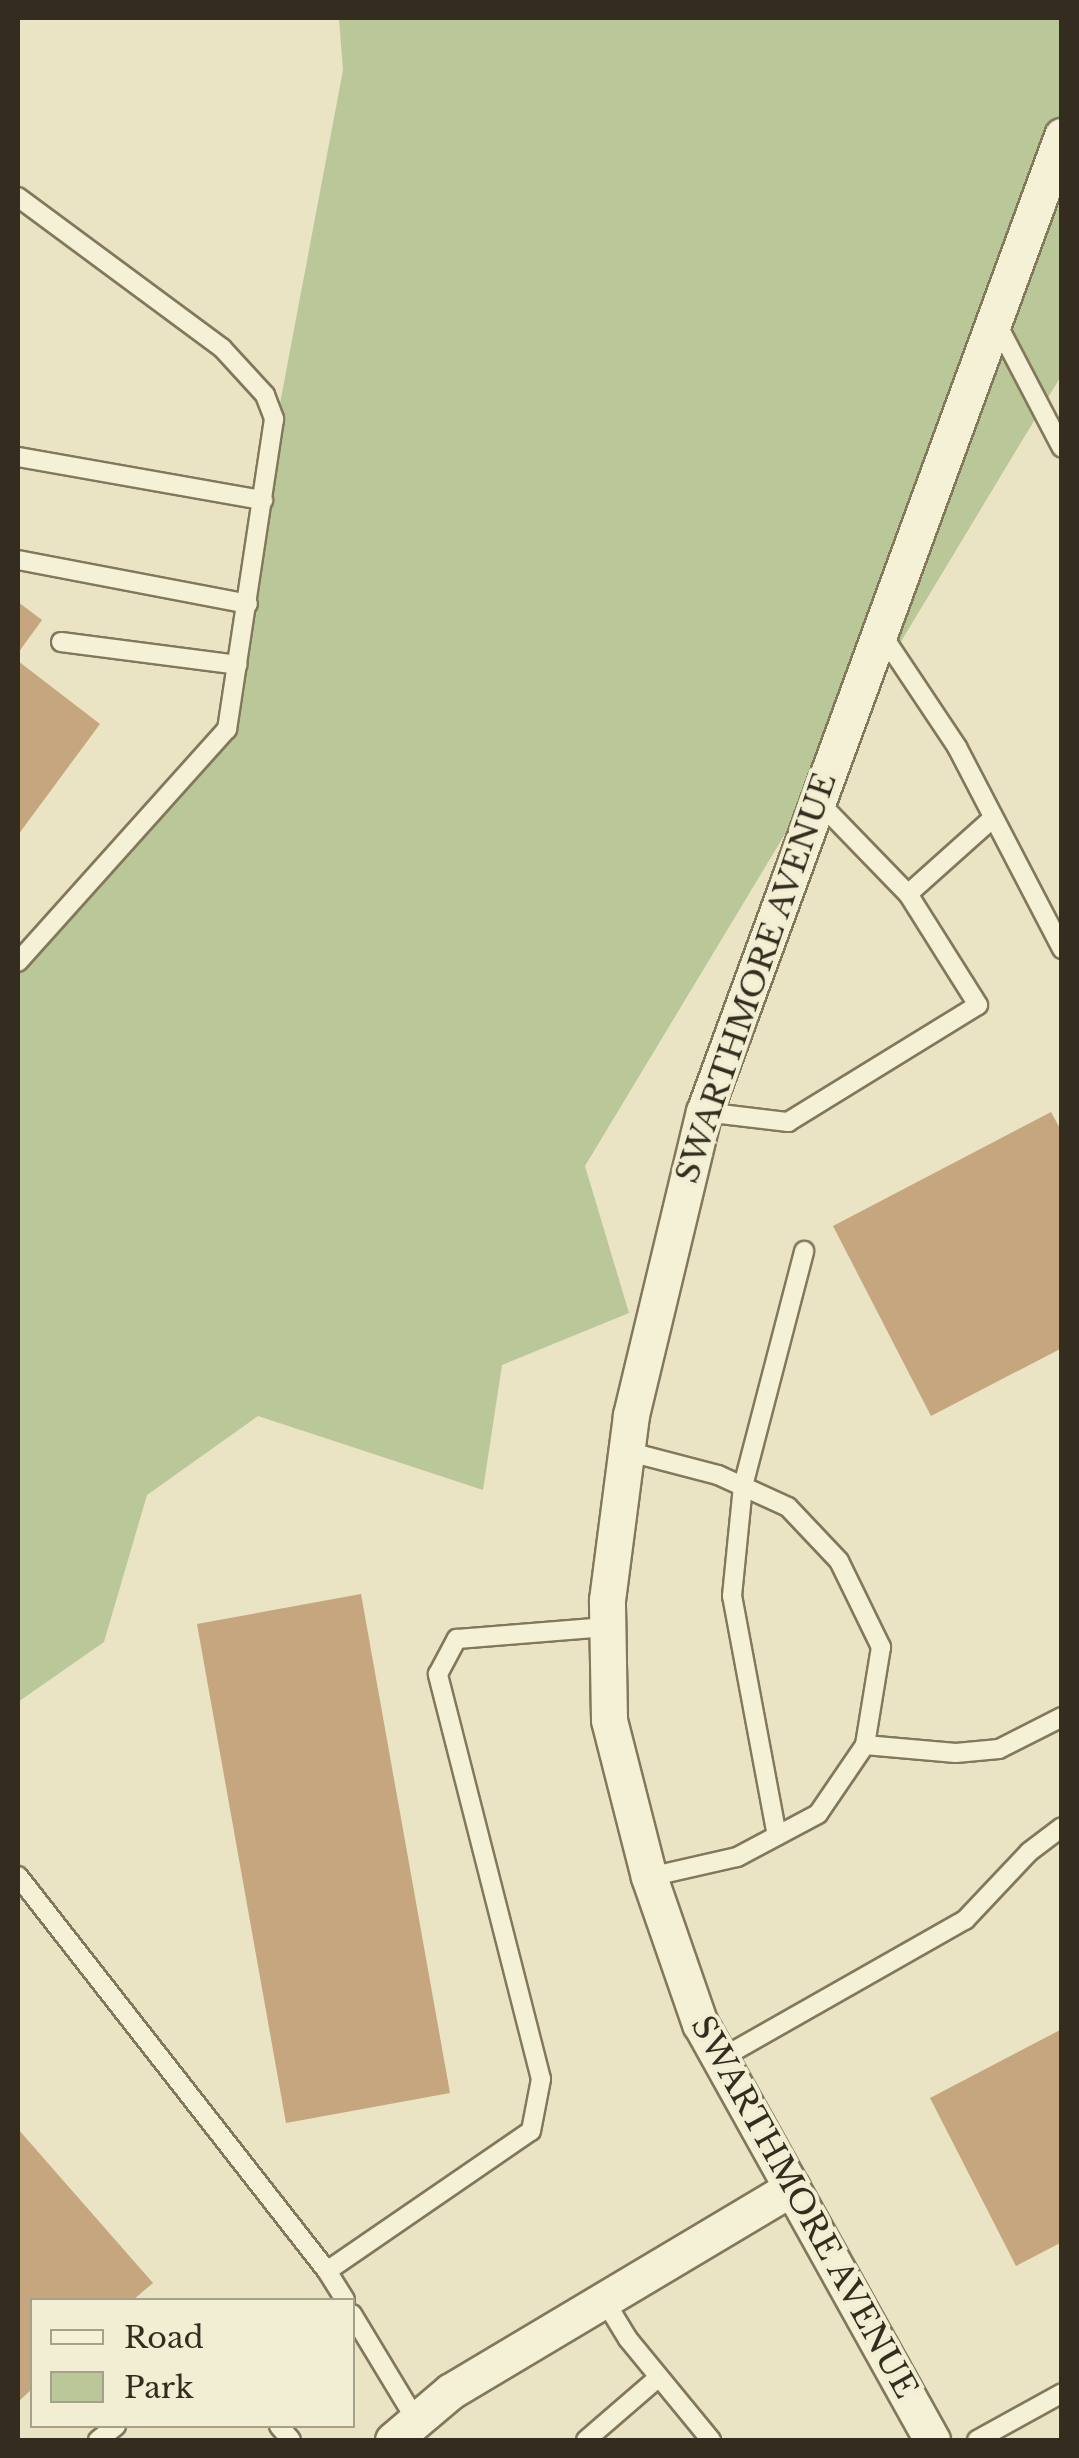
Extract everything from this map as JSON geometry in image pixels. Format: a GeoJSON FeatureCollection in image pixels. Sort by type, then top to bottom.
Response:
{"type":"FeatureCollection","features":[{"type":"Feature","properties":{"kind":"street","name":"SWARTHMORE AVENUE"},"geometry":{"type":"LineString","coordinates":[[932,2440],[700,2024],[650,1877],[609,1720],[607,1628],[626,1451],[659,1283],[704,1112],[1062,136]]}},
{"type":"Feature","properties":{"kind":"street"},"geometry":{"type":"LineString","coordinates":[[405,2430],[450,2391],[602,2296],[792,2188]]}},
{"type":"Feature","properties":{"kind":"lane"},"geometry":{"type":"LineString","coordinates":[[18,962],[227,728],[274,420],[266,395],[222,348],[21,207]]}},
{"type":"Feature","properties":{"kind":"lane"},"geometry":{"type":"LineString","coordinates":[[994,317],[1062,448]]}},
{"type":"Feature","properties":{"kind":"lane"},"geometry":{"type":"LineString","coordinates":[[18,458],[263,500]]}},
{"type":"Feature","properties":{"kind":"lane"},"geometry":{"type":"LineString","coordinates":[[18,560],[248,604]]}},
{"type":"Feature","properties":{"kind":"lane"},"geometry":{"type":"LineString","coordinates":[[878,630],[957,747],[1062,949]]}},
{"type":"Feature","properties":{"kind":"lane"},"geometry":{"type":"LineString","coordinates":[[60,642],[238,664]]}},
{"type":"Feature","properties":{"kind":"lane"},"geometry":{"type":"LineString","coordinates":[[704,1112],[788,1122],[978,1005],[908,894],[816,800]]}},
{"type":"Feature","properties":{"kind":"lane"},"geometry":{"type":"LineString","coordinates":[[908,894],[994,818]]}},
{"type":"Feature","properties":{"kind":"lane"},"geometry":{"type":"LineString","coordinates":[[777,1836],[732,1596],[743,1486],[804,1251]]}},
{"type":"Feature","properties":{"kind":"lane"},"geometry":{"type":"LineString","coordinates":[[626,1451],[743,1486],[788,1507],[839,1561],[881,1648],[865,1745],[818,1814],[737,1857],[650,1877]]}},
{"type":"Feature","properties":{"kind":"lane"},"geometry":{"type":"LineString","coordinates":[[327,2271],[531,2132],[541,2079],[438,1674],[457,1639],[607,1628]]}},
{"type":"Feature","properties":{"kind":"lane"},"geometry":{"type":"LineString","coordinates":[[865,1745],[956,1753],[999,1750],[1062,1717]]}},
{"type":"Feature","properties":{"kind":"lane"},"geometry":{"type":"LineString","coordinates":[[720,2059],[966,1920],[1028,1852],[1062,1827]]}},
{"type":"Feature","properties":{"kind":"lane"},"geometry":{"type":"LineString","coordinates":[[18,1876],[327,2271],[343,2298]]}},
{"type":"Feature","properties":{"kind":"lane"},"geometry":{"type":"LineString","coordinates":[[602,2296],[659,2377],[711,2440]]}},
{"type":"Feature","properties":{"kind":"lane"},"geometry":{"type":"LineString","coordinates":[[355,2321],[405,2430]]}},
{"type":"Feature","properties":{"kind":"lane"},"geometry":{"type":"LineString","coordinates":[[586,2440],[659,2377]]}},
{"type":"Feature","properties":{"kind":"lane"},"geometry":{"type":"LineString","coordinates":[[977,2440],[1062,2393]]}},
{"type":"Feature","properties":{"kind":"green space"},"geometry":{"type":"Polygon","coordinates":[[[339,18],[1061,18],[1061,376],[585,1166],[629,1313],[502,1365],[483,1490],[258,1416],[147,1495],[104,1642],[18,1702],[18,948],[218,732],[343,70],[339,18]]]}},
{"type":"Feature","properties":{"kind":"building"},"geometry":{"type":"Polygon","coordinates":[[[18,602],[42,620],[18,653],[18,602]]]}},
{"type":"Feature","properties":{"kind":"building"},"geometry":{"type":"Polygon","coordinates":[[[18,661],[100,724],[18,835],[18,661]]]}},
{"type":"Feature","properties":{"kind":"building"},"geometry":{"type":"Polygon","coordinates":[[[1051,1112],[1062,1132],[1062,1348],[931,1416],[833,1226],[1051,1112]]]}},
{"type":"Feature","properties":{"kind":"building"},"geometry":{"type":"Polygon","coordinates":[[[361,1594],[450,2093],[286,2123],[197,1624],[361,1594]]]}},
{"type":"Feature","properties":{"kind":"building"},"geometry":{"type":"Polygon","coordinates":[[[1062,2029],[1062,2242],[1016,2266],[930,2098],[1062,2029]]]}},
{"type":"Feature","properties":{"kind":"building"},"geometry":{"type":"Polygon","coordinates":[[[18,2129],[153,2283],[135,2298],[30,2298],[30,2391],[18,2402],[18,2129]]]}}]}
